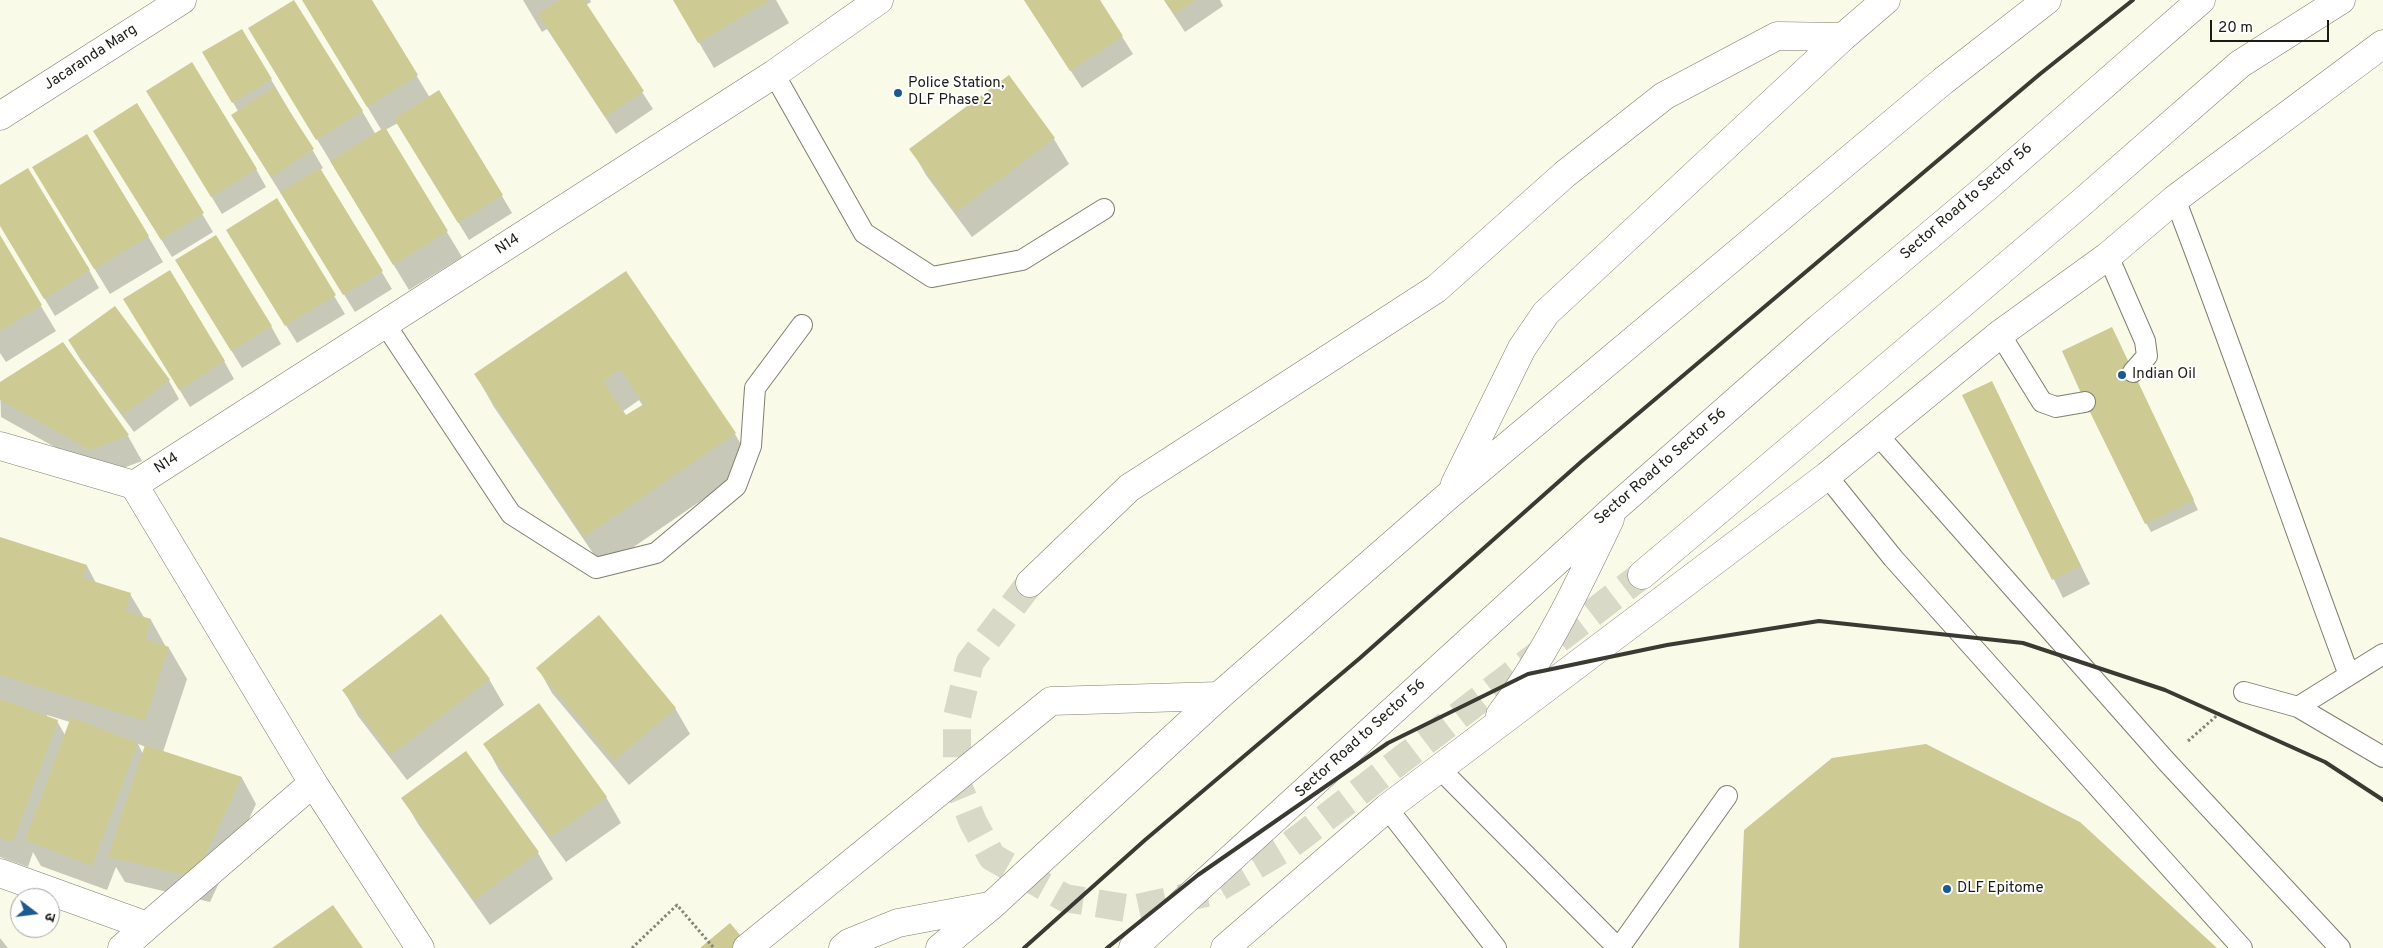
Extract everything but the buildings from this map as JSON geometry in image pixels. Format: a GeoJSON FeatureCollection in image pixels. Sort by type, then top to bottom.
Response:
{"type":"FeatureCollection","features":[{"type":"Feature","properties":{"kind":"street","name":"Jacaranda Marg"},"geometry":{"type":"LineString","coordinates":[[0,116],[182,0]]}},
{"type":"Feature","properties":{"kind":"street","name":"N14"},"geometry":{"type":"LineString","coordinates":[[134,485],[774,74],[879,0]]}},
{"type":"Feature","properties":{"kind":"street"},"geometry":{"type":"LineString","coordinates":[[1450,495],[1522,348],[1546,313],[1842,37],[1886,0]]}},
{"type":"Feature","properties":{"kind":"street"},"geometry":{"type":"LineString","coordinates":[[940,948],[991,906],[1219,696],[1450,495],[1943,81],[2047,0]]}},
{"type":"Feature","properties":{"kind":"street","name":"Sector Road to Sector 56"},"geometry":{"type":"LineString","coordinates":[[1133,948],[1617,506],[1819,328],[1986,188],[2201,0]]}},
{"type":"Feature","properties":{"kind":"street"},"geometry":{"type":"LineString","coordinates":[[1642,575],[2081,203],[2240,64],[2341,0]]}},
{"type":"Feature","properties":{"kind":"street"},"geometry":{"type":"LineString","coordinates":[[1030,583],[1129,488],[1436,289],[1565,174],[1664,96],[1777,36],[1842,37]]}},
{"type":"Feature","properties":{"kind":"street"},"geometry":{"type":"LineString","coordinates":[[1225,948],[1387,808],[1827,476],[2000,334],[2108,256],[2175,199],[2383,44]]}},
{"type":"Feature","properties":{"kind":"street"},"geometry":{"type":"LineString","coordinates":[[0,446],[134,485],[313,783],[420,948]]}},
{"type":"Feature","properties":{"kind":"street"},"geometry":{"type":"LineString","coordinates":[[1484,736],[1512,699],[1556,626],[1617,506]]}},
{"type":"Feature","properties":{"kind":"street"},"geometry":{"type":"LineString","coordinates":[[747,948],[1051,701],[1219,696]]}},
{"type":"Feature","properties":{"kind":"street"},"geometry":{"type":"LineString","coordinates":[[122,948],[313,783]]}},
{"type":"Feature","properties":{"kind":"street"},"geometry":{"type":"LineString","coordinates":[[0,873],[147,926]]}},
{"type":"Feature","properties":{"kind":"street"},"geometry":{"type":"LineString","coordinates":[[843,948],[849,943],[898,923],[991,906]]}},
{"type":"Feature","properties":{"kind":"lane"},"geometry":{"type":"LineString","coordinates":[[774,74],[864,233],[932,277],[1022,260],[1104,209]]}},
{"type":"Feature","properties":{"kind":"lane"},"geometry":{"type":"LineString","coordinates":[[2175,199],[2220,316],[2282,494],[2350,675]]}},
{"type":"Feature","properties":{"kind":"lane"},"geometry":{"type":"LineString","coordinates":[[2108,256],[2145,341],[2146,356],[2133,372]]}},
{"type":"Feature","properties":{"kind":"lane"},"geometry":{"type":"LineString","coordinates":[[385,324],[511,514],[596,568],[656,554],[736,486],[751,446],[755,388],[802,325]]}},
{"type":"Feature","properties":{"kind":"lane"},"geometry":{"type":"LineString","coordinates":[[2000,334],[2042,402],[2056,407],[2085,402]]}},
{"type":"Feature","properties":{"kind":"lane"},"geometry":{"type":"LineString","coordinates":[[1877,434],[2166,761],[2340,948]]}},
{"type":"Feature","properties":{"kind":"lane"},"geometry":{"type":"LineString","coordinates":[[1827,476],[1893,558],[2242,948]]}},
{"type":"Feature","properties":{"kind":"lane"},"geometry":{"type":"LineString","coordinates":[[2298,707],[2383,654]]}},
{"type":"Feature","properties":{"kind":"lane"},"geometry":{"type":"LineString","coordinates":[[2244,692],[2298,707],[2380,751]]}},
{"type":"Feature","properties":{"kind":"lane"},"geometry":{"type":"LineString","coordinates":[[1440,769],[1545,877],[1618,948],[1727,796]]}},
{"type":"Feature","properties":{"kind":"lane"},"geometry":{"type":"LineString","coordinates":[[1387,808],[1496,948]]}},
{"type":"Feature","properties":{"kind":"path"},"geometry":{"type":"LineString","coordinates":[[2166,761],[2244,692]]}},
{"type":"Feature","properties":{"kind":"path"},"geometry":{"type":"LineString","coordinates":[[632,948],[677,905],[714,948]]}},
{"type":"Feature","properties":{"kind":"tunnel"},"geometry":{"type":"LineString","coordinates":[[1030,583],[970,662],[957,717],[957,783],[973,822],[992,857],[1065,898],[1132,909],[1211,892],[1290,845],[1642,575]]}},
{"type":"Feature","properties":{"kind":"railway"},"geometry":{"type":"LineString","coordinates":[[1024,948],[1145,840],[1360,658],[1582,461],[2040,74],[2133,0]]}},
{"type":"Feature","properties":{"kind":"railway"},"geometry":{"type":"LineString","coordinates":[[1107,948],[1198,875],[1388,743],[1528,674],[1667,645],[1819,621],[2023,643],[2165,690],[2325,762],[2383,800]]}},
{"type":"Feature","properties":{"kind":"place","name":"Police Station, DLF Phase 2"},"geometry":{"type":"Point","coordinates":[898,93]}},
{"type":"Feature","properties":{"kind":"place","name":"Indian Oil"},"geometry":{"type":"Point","coordinates":[2122,375]}},
{"type":"Feature","properties":{"kind":"place","name":"DLF Epitome"},"geometry":{"type":"Point","coordinates":[1947,889]}}]}
